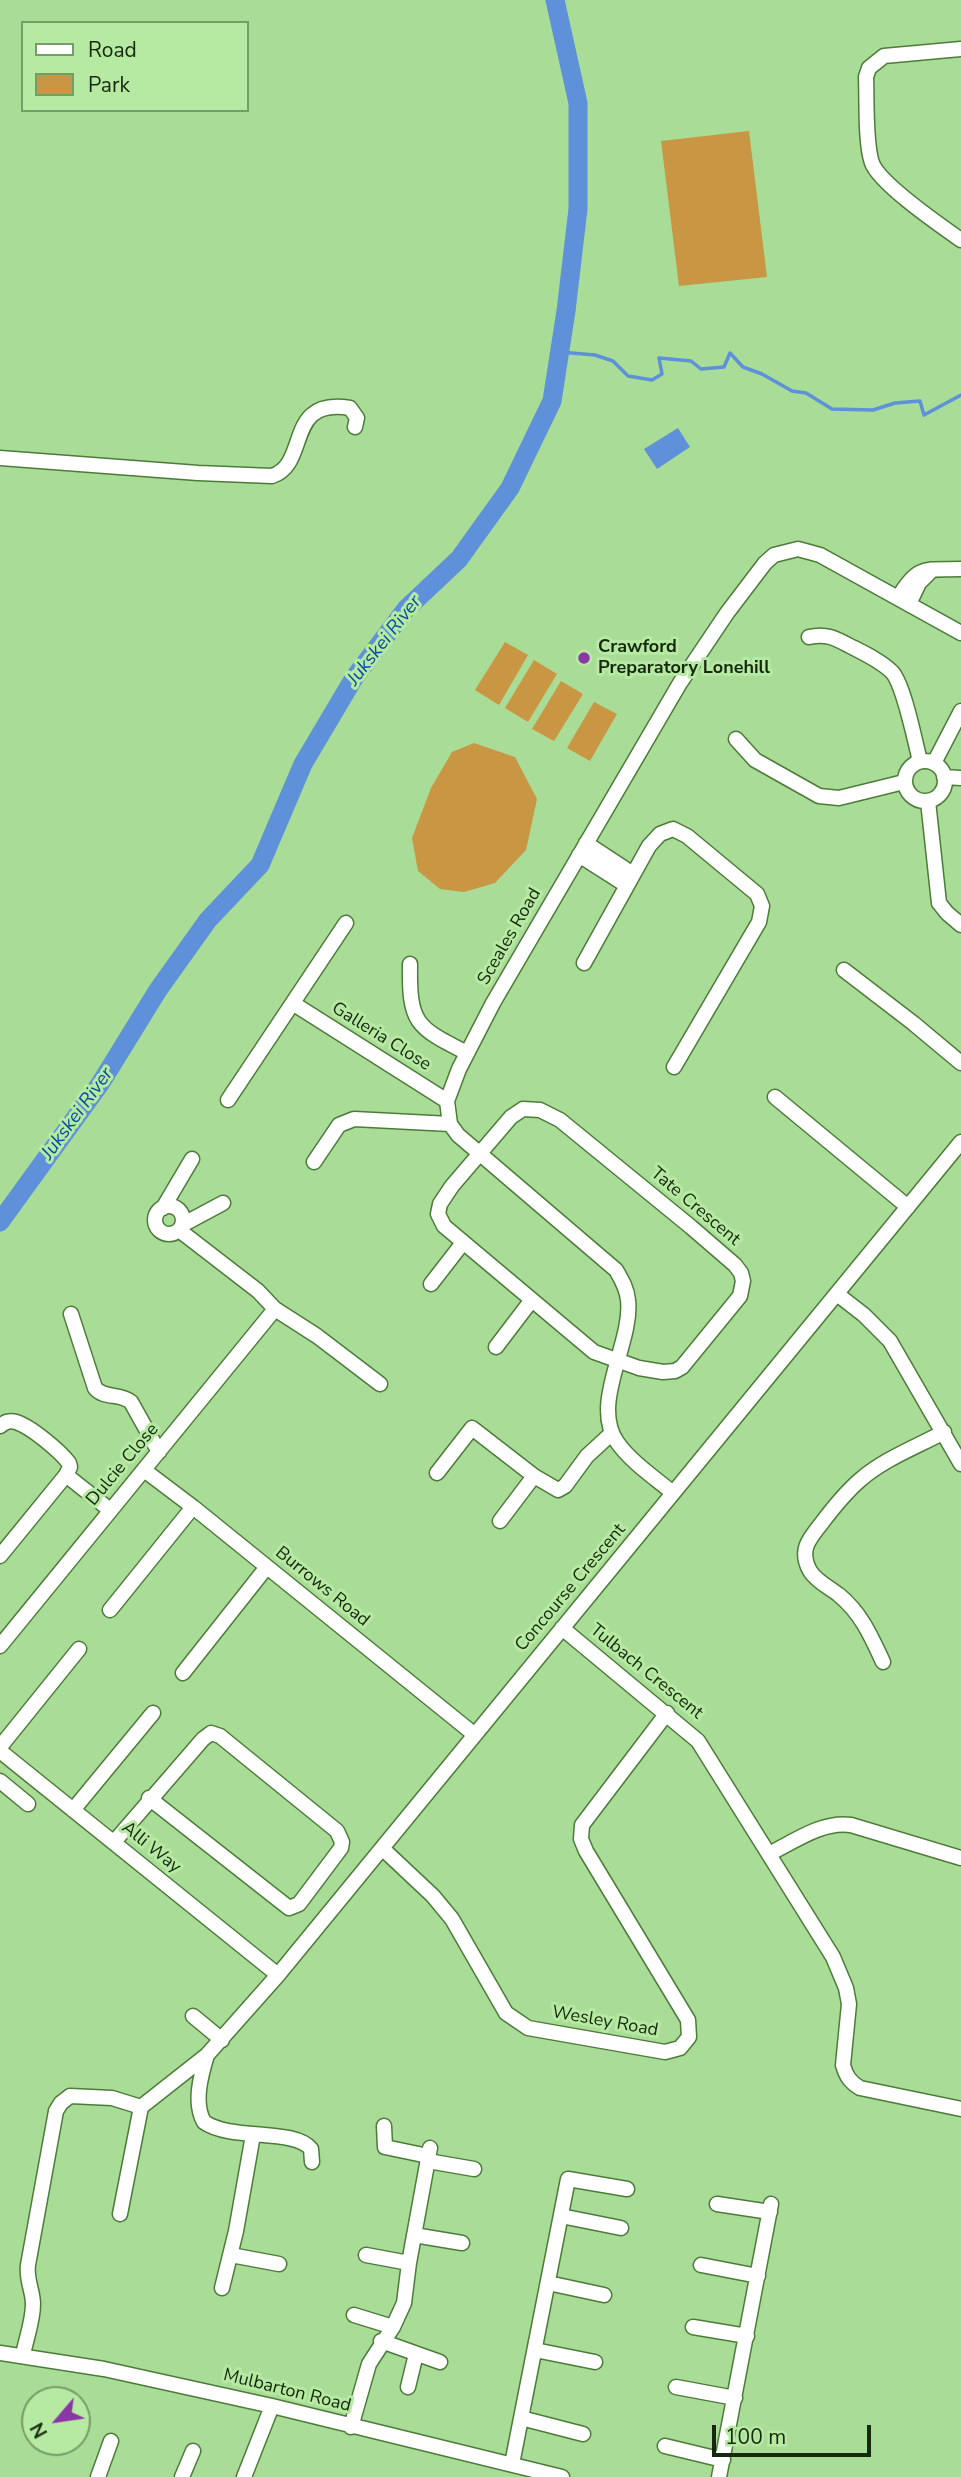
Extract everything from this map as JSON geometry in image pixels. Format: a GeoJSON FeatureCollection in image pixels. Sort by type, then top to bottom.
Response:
{"type":"FeatureCollection","features":[{"type":"Feature","properties":{"kind":"street"},"geometry":{"type":"LineString","coordinates":[[961,49],[884,56],[869,68],[866,77],[870,151],[875,169],[908,199],[961,240]]}},
{"type":"Feature","properties":{"kind":"street"},"geometry":{"type":"LineString","coordinates":[[0,458],[272,476],[278,474],[288,463],[303,427],[314,412],[323,406],[350,408],[357,418],[355,427]]}},
{"type":"Feature","properties":{"kind":"street","name":"Sceales Road"},"geometry":{"type":"LineString","coordinates":[[450,1124],[447,1101],[467,1053],[582,849],[680,683],[727,613],[765,563],[774,555],[790,549],[810,550],[961,633]]}},
{"type":"Feature","properties":{"kind":"street"},"geometry":{"type":"LineString","coordinates":[[904,601],[912,575],[961,569]]}},
{"type":"Feature","properties":{"kind":"street"},"geometry":{"type":"LineString","coordinates":[[809,637],[830,635],[891,671],[899,685],[927,762],[944,777],[961,778]]}},
{"type":"Feature","properties":{"kind":"street"},"geometry":{"type":"LineString","coordinates":[[944,777],[945,783],[939,795],[928,801],[919,801],[912,797],[904,782],[912,765],[927,762],[961,711]]}},
{"type":"Feature","properties":{"kind":"street"},"geometry":{"type":"LineString","coordinates":[[736,739],[755,760],[819,796],[839,798],[904,782]]}},
{"type":"Feature","properties":{"kind":"street"},"geometry":{"type":"LineString","coordinates":[[928,801],[939,902],[961,925]]}},
{"type":"Feature","properties":{"kind":"street"},"geometry":{"type":"LineString","coordinates":[[584,963],[653,840],[665,831],[678,830],[757,894],[762,906],[759,922],[674,1067]]}},
{"type":"Feature","properties":{"kind":"street"},"geometry":{"type":"LineString","coordinates":[[582,849],[629,880]]}},
{"type":"Feature","properties":{"kind":"street"},"geometry":{"type":"LineString","coordinates":[[228,1100],[346,923]]}},
{"type":"Feature","properties":{"kind":"street","name":"Galleria Close"},"geometry":{"type":"LineString","coordinates":[[410,964],[411,1006],[417,1020],[427,1031],[467,1053]]}},
{"type":"Feature","properties":{"kind":"street"},"geometry":{"type":"LineString","coordinates":[[844,970],[961,1063]]}},
{"type":"Feature","properties":{"kind":"street","name":"Galleria Close"},"geometry":{"type":"LineString","coordinates":[[294,1004],[447,1101]]}},
{"type":"Feature","properties":{"kind":"street"},"geometry":{"type":"LineString","coordinates":[[775,1097],[908,1207]]}},
{"type":"Feature","properties":{"kind":"street","name":"Tate Crescent"},"geometry":{"type":"LineString","coordinates":[[481,1153],[519,1111],[536,1110],[547,1113],[691,1227],[741,1273],[743,1280],[740,1296],[682,1367],[663,1372],[639,1368],[619,1360]]}},
{"type":"Feature","properties":{"kind":"street"},"geometry":{"type":"LineString","coordinates":[[314,1162],[339,1125],[354,1119],[450,1124],[462,1140],[481,1153],[616,1270],[624,1283],[629,1314],[608,1412],[612,1433],[626,1452],[673,1493]]}},
{"type":"Feature","properties":{"kind":"street","name":"Concourse Crescent"},"geometry":{"type":"LineString","coordinates":[[141,2107],[207,2055],[278,1975],[961,1142]]}},
{"type":"Feature","properties":{"kind":"street"},"geometry":{"type":"LineString","coordinates":[[481,1153],[452,1186],[439,1208],[438,1214],[444,1226],[462,1244],[594,1352],[619,1360]]}},
{"type":"Feature","properties":{"kind":"street"},"geometry":{"type":"LineString","coordinates":[[192,1159],[156,1217],[159,1229],[169,1234],[223,1203]]}},
{"type":"Feature","properties":{"kind":"street"},"geometry":{"type":"LineString","coordinates":[[163,1208],[176,1208],[180,1212],[181,1227],[258,1291],[275,1309],[317,1336],[380,1384]]}},
{"type":"Feature","properties":{"kind":"street"},"geometry":{"type":"LineString","coordinates":[[431,1284],[462,1244]]}},
{"type":"Feature","properties":{"kind":"street"},"geometry":{"type":"LineString","coordinates":[[837,1294],[890,1340],[961,1464]]}},
{"type":"Feature","properties":{"kind":"street"},"geometry":{"type":"LineString","coordinates":[[496,1347],[531,1301]]}},
{"type":"Feature","properties":{"kind":"street","name":"Dulcie Close"},"geometry":{"type":"LineString","coordinates":[[0,1646],[275,1309]]}},
{"type":"Feature","properties":{"kind":"street"},"geometry":{"type":"LineString","coordinates":[[71,1314],[95,1388],[99,1393],[127,1398],[131,1402],[159,1452]]}},
{"type":"Feature","properties":{"kind":"street"},"geometry":{"type":"LineString","coordinates":[[0,1426],[8,1421],[18,1423],[39,1436],[69,1463],[66,1475],[0,1556]]}},
{"type":"Feature","properties":{"kind":"street"},"geometry":{"type":"LineString","coordinates":[[437,1474],[472,1428],[534,1476],[555,1490],[561,1489],[587,1456],[612,1433]]}},
{"type":"Feature","properties":{"kind":"street"},"geometry":{"type":"LineString","coordinates":[[883,1662],[869,1631],[858,1615],[816,1579],[805,1558],[804,1549],[807,1541],[833,1508],[861,1479],[944,1432]]}},
{"type":"Feature","properties":{"kind":"street","name":"Burrows Road"},"geometry":{"type":"LineString","coordinates":[[144,1470],[475,1735]]}},
{"type":"Feature","properties":{"kind":"street"},"geometry":{"type":"LineString","coordinates":[[66,1475],[110,1510]]}},
{"type":"Feature","properties":{"kind":"street"},"geometry":{"type":"LineString","coordinates":[[500,1521],[534,1476]]}},
{"type":"Feature","properties":{"kind":"street"},"geometry":{"type":"LineString","coordinates":[[110,1611],[193,1507]]}},
{"type":"Feature","properties":{"kind":"street"},"geometry":{"type":"LineString","coordinates":[[183,1673],[266,1568]]}},
{"type":"Feature","properties":{"kind":"street","name":"Tulbach Crescent"},"geometry":{"type":"LineString","coordinates":[[562,1628],[698,1741],[833,1957],[846,1987],[849,2020],[843,2065],[845,2075],[860,2088],[961,2109]]}},
{"type":"Feature","properties":{"kind":"street"},"geometry":{"type":"LineString","coordinates":[[0,1749],[79,1649]]}},
{"type":"Feature","properties":{"kind":"street"},"geometry":{"type":"LineString","coordinates":[[73,1810],[153,1713]]}},
{"type":"Feature","properties":{"kind":"street","name":"Wesley Road"},"geometry":{"type":"LineString","coordinates":[[383,1849],[433,1896],[452,1919],[502,2007],[517,2022],[528,2028],[665,2052],[680,2048],[689,2037],[688,2020],[586,1852],[581,1839],[582,1825],[667,1713]]}},
{"type":"Feature","properties":{"kind":"street"},"geometry":{"type":"LineString","coordinates":[[114,1842],[149,1798],[203,1739],[214,1733],[337,1831],[342,1842],[341,1849],[299,1904],[289,1908],[149,1798]]}},
{"type":"Feature","properties":{"kind":"street","name":"Alli Way"},"geometry":{"type":"LineString","coordinates":[[0,1749],[278,1975]]}},
{"type":"Feature","properties":{"kind":"street"},"geometry":{"type":"LineString","coordinates":[[0,1781],[28,1804]]}},
{"type":"Feature","properties":{"kind":"street"},"geometry":{"type":"LineString","coordinates":[[769,1854],[822,1827],[838,1823],[961,1858]]}},
{"type":"Feature","properties":{"kind":"street"},"geometry":{"type":"LineString","coordinates":[[193,2016],[222,2040]]}},
{"type":"Feature","properties":{"kind":"street"},"geometry":{"type":"LineString","coordinates":[[207,2055],[201,2075],[199,2108],[202,2119],[213,2127],[253,2136],[301,2141],[311,2149],[312,2162]]}},
{"type":"Feature","properties":{"kind":"street"},"geometry":{"type":"LineString","coordinates":[[23,2355],[33,2310],[28,2266],[56,2111],[70,2096],[112,2098],[141,2107],[120,2214]]}},
{"type":"Feature","properties":{"kind":"street"},"geometry":{"type":"LineString","coordinates":[[384,2126],[385,2147],[429,2155],[474,2169]]}},
{"type":"Feature","properties":{"kind":"street"},"geometry":{"type":"LineString","coordinates":[[222,2288],[231,2255],[253,2136]]}},
{"type":"Feature","properties":{"kind":"street"},"geometry":{"type":"LineString","coordinates":[[351,2427],[369,2364],[393,2327],[404,2303],[429,2155]]}},
{"type":"Feature","properties":{"kind":"street"},"geometry":{"type":"LineString","coordinates":[[512,2464],[568,2179],[627,2189]]}},
{"type":"Feature","properties":{"kind":"street"},"geometry":{"type":"LineString","coordinates":[[717,2204],[771,2208],[719,2477]]}},
{"type":"Feature","properties":{"kind":"street"},"geometry":{"type":"LineString","coordinates":[[561,2216],[621,2228]]}},
{"type":"Feature","properties":{"kind":"street"},"geometry":{"type":"LineString","coordinates":[[414,2235],[462,2243]]}},
{"type":"Feature","properties":{"kind":"street"},"geometry":{"type":"LineString","coordinates":[[231,2255],[279,2264]]}},
{"type":"Feature","properties":{"kind":"street"},"geometry":{"type":"LineString","coordinates":[[366,2255],[409,2263]]}},
{"type":"Feature","properties":{"kind":"street"},"geometry":{"type":"LineString","coordinates":[[701,2264],[758,2276]]}},
{"type":"Feature","properties":{"kind":"street"},"geometry":{"type":"LineString","coordinates":[[548,2283],[604,2295]]}},
{"type":"Feature","properties":{"kind":"street"},"geometry":{"type":"LineString","coordinates":[[354,2315],[393,2327]]}},
{"type":"Feature","properties":{"kind":"street"},"geometry":{"type":"LineString","coordinates":[[693,2327],[747,2336]]}},
{"type":"Feature","properties":{"kind":"street"},"geometry":{"type":"LineString","coordinates":[[382,2341],[440,2362]]}},
{"type":"Feature","properties":{"kind":"street"},"geometry":{"type":"LineString","coordinates":[[535,2350],[595,2362]]}},
{"type":"Feature","properties":{"kind":"street","name":"Mulbarton Road"},"geometry":{"type":"LineString","coordinates":[[0,2353],[104,2369],[272,2406],[562,2477]]}},
{"type":"Feature","properties":{"kind":"street"},"geometry":{"type":"LineString","coordinates":[[408,2387],[416,2354]]}},
{"type":"Feature","properties":{"kind":"street"},"geometry":{"type":"LineString","coordinates":[[676,2387],[735,2399]]}},
{"type":"Feature","properties":{"kind":"street"},"geometry":{"type":"LineString","coordinates":[[244,2477],[272,2406]]}},
{"type":"Feature","properties":{"kind":"street"},"geometry":{"type":"LineString","coordinates":[[521,2418],[583,2434]]}},
{"type":"Feature","properties":{"kind":"street"},"geometry":{"type":"LineString","coordinates":[[98,2477],[111,2441]]}},
{"type":"Feature","properties":{"kind":"street"},"geometry":{"type":"LineString","coordinates":[[665,2446],[723,2460]]}},
{"type":"Feature","properties":{"kind":"street"},"geometry":{"type":"LineString","coordinates":[[181,2477],[193,2451]]}},
{"type":"Feature","properties":{"kind":"green space"},"geometry":{"type":"Polygon","coordinates":[[[749,131],[767,277],[679,286],[661,141],[749,131]]]}},
{"type":"Feature","properties":{"kind":"green space"},"geometry":{"type":"Polygon","coordinates":[[[505,642],[528,655],[499,705],[475,690],[505,642]]]}},
{"type":"Feature","properties":{"kind":"green space"},"geometry":{"type":"Polygon","coordinates":[[[534,660],[557,674],[528,722],[505,708],[534,660]]]}},
{"type":"Feature","properties":{"kind":"green space"},"geometry":{"type":"Polygon","coordinates":[[[561,681],[583,694],[554,741],[532,729],[561,681]]]}},
{"type":"Feature","properties":{"kind":"green space"},"geometry":{"type":"Polygon","coordinates":[[[594,702],[617,714],[590,761],[567,748],[594,702]]]}},
{"type":"Feature","properties":{"kind":"green space"},"geometry":{"type":"Polygon","coordinates":[[[474,743],[515,757],[537,799],[526,850],[495,883],[464,892],[440,889],[418,871],[412,838],[431,788],[452,752],[474,743]]]}},
{"type":"Feature","properties":{"kind":"water"},"geometry":{"type":"Polygon","coordinates":[[[678,428],[690,447],[657,469],[644,449],[678,428]]]}},
{"type":"Feature","properties":{"kind":"waterway","name":"Jukskei River"},"geometry":{"type":"LineString","coordinates":[[0,1222],[100,1084],[158,990],[208,920],[260,865],[303,764],[354,678],[406,609],[459,559],[510,488],[552,401],[578,209],[578,103],[555,0]]}},
{"type":"Feature","properties":{"kind":"waterway"},"geometry":{"type":"LineString","coordinates":[[560,352],[595,355],[613,361],[628,376],[652,380],[662,374],[659,358],[691,361],[701,369],[724,367],[730,353],[743,367],[792,391],[806,393],[832,409],[873,410],[895,403],[920,401],[924,415],[961,395]]}},
{"type":"Feature","properties":{"kind":"place","name":"Crawford Preparatory Lonehill"},"geometry":{"type":"Point","coordinates":[584,658]}}]}
